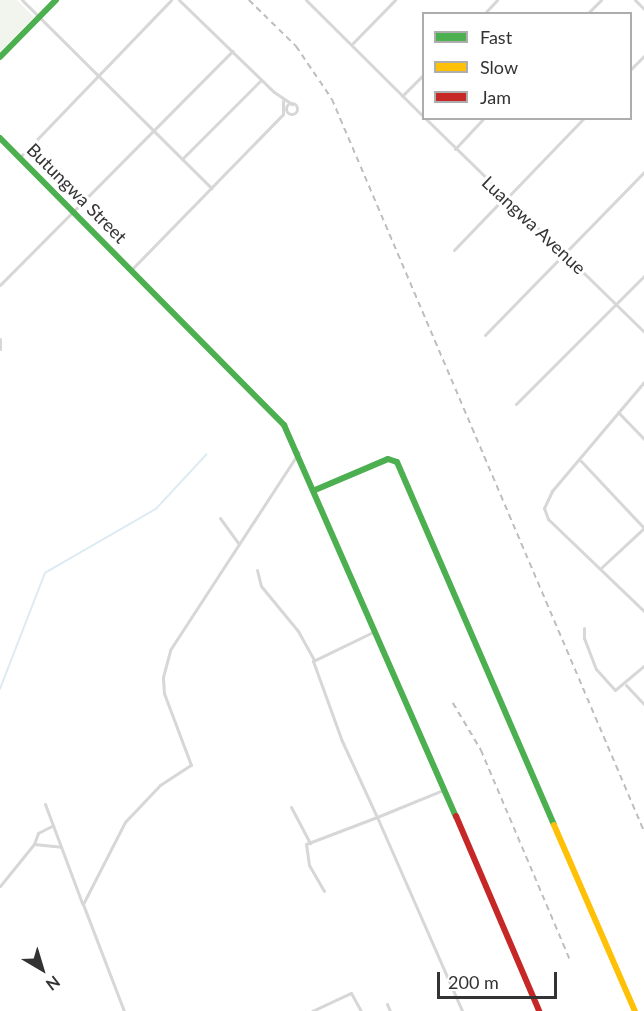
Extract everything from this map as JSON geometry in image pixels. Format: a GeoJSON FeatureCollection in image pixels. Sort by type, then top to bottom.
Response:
{"type":"FeatureCollection","features":[{"type":"Feature","properties":{"kind":"main road"},"geometry":{"type":"LineString","coordinates":[[0,57],[56,0]]}},
{"type":"Feature","properties":{"kind":"main road","name":"Butungwa Street"},"geometry":{"type":"LineString","coordinates":[[2,142],[20,157],[273,412],[299,452],[539,1011]]}},
{"type":"Feature","properties":{"kind":"main road"},"geometry":{"type":"LineString","coordinates":[[315,490],[388,459],[397,462],[635,1011]]}},
{"type":"Feature","properties":{"kind":"street"},"geometry":{"type":"LineString","coordinates":[[22,0],[211,188]]}},
{"type":"Feature","properties":{"kind":"street"},"geometry":{"type":"LineString","coordinates":[[20,157],[171,0]]}},
{"type":"Feature","properties":{"kind":"street"},"geometry":{"type":"LineString","coordinates":[[179,0],[283,101],[292,104],[298,110],[287,113]]}},
{"type":"Feature","properties":{"kind":"street","name":"Luangwa Avenue"},"geometry":{"type":"LineString","coordinates":[[306,0],[422,116]]}},
{"type":"Feature","properties":{"kind":"street"},"geometry":{"type":"LineString","coordinates":[[352,45],[395,0]]}},
{"type":"Feature","properties":{"kind":"street"},"geometry":{"type":"LineString","coordinates":[[486,12],[497,0]]}},
{"type":"Feature","properties":{"kind":"street"},"geometry":{"type":"LineString","coordinates":[[589,12],[601,0]]}},
{"type":"Feature","properties":{"kind":"street"},"geometry":{"type":"LineString","coordinates":[[634,0],[644,9]]}},
{"type":"Feature","properties":{"kind":"street"},"geometry":{"type":"LineString","coordinates":[[0,285],[232,51]]}},
{"type":"Feature","properties":{"kind":"street"},"geometry":{"type":"LineString","coordinates":[[632,68],[644,56]]}},
{"type":"Feature","properties":{"kind":"street"},"geometry":{"type":"LineString","coordinates":[[402,96],[422,75]]}},
{"type":"Feature","properties":{"kind":"street"},"geometry":{"type":"LineString","coordinates":[[182,159],[261,80]]}},
{"type":"Feature","properties":{"kind":"street"},"geometry":{"type":"LineString","coordinates":[[283,101],[287,113]]}},
{"type":"Feature","properties":{"kind":"street"},"geometry":{"type":"LineString","coordinates":[[132,269],[287,113],[292,104]]}},
{"type":"Feature","properties":{"kind":"street","name":"Luangwa Avenue"},"geometry":{"type":"LineString","coordinates":[[426,120],[644,332]]}},
{"type":"Feature","properties":{"kind":"street"},"geometry":{"type":"LineString","coordinates":[[455,149],[482,120]]}},
{"type":"Feature","properties":{"kind":"street"},"geometry":{"type":"LineString","coordinates":[[454,250],[582,120]]}},
{"type":"Feature","properties":{"kind":"street"},"geometry":{"type":"LineString","coordinates":[[485,335],[644,172]]}},
{"type":"Feature","properties":{"kind":"street"},"geometry":{"type":"LineString","coordinates":[[516,404],[644,276]]}},
{"type":"Feature","properties":{"kind":"street"},"geometry":{"type":"LineString","coordinates":[[0,339],[0,349]]}},
{"type":"Feature","properties":{"kind":"street"},"geometry":{"type":"LineString","coordinates":[[644,382],[580,461],[552,491],[545,513],[644,611]]}},
{"type":"Feature","properties":{"kind":"street"},"geometry":{"type":"LineString","coordinates":[[618,412],[644,439]]}},
{"type":"Feature","properties":{"kind":"street"},"geometry":{"type":"LineString","coordinates":[[82,904],[125,822],[160,785],[191,765],[164,693],[165,663],[194,608],[299,452]]}},
{"type":"Feature","properties":{"kind":"street"},"geometry":{"type":"LineString","coordinates":[[580,461],[644,528],[602,567]]}},
{"type":"Feature","properties":{"kind":"street"},"geometry":{"type":"LineString","coordinates":[[220,518],[238,543]]}},
{"type":"Feature","properties":{"kind":"street"},"geometry":{"type":"LineString","coordinates":[[257,570],[261,586],[298,631],[314,660],[312,667],[462,1011]]}},
{"type":"Feature","properties":{"kind":"street"},"geometry":{"type":"LineString","coordinates":[[584,628],[584,638],[596,669],[617,691],[644,666]]}},
{"type":"Feature","properties":{"kind":"street"},"geometry":{"type":"LineString","coordinates":[[314,660],[375,631]]}},
{"type":"Feature","properties":{"kind":"street"},"geometry":{"type":"LineString","coordinates":[[626,685],[644,704]]}},
{"type":"Feature","properties":{"kind":"street"},"geometry":{"type":"LineString","coordinates":[[324,891],[309,865],[306,852],[310,843],[443,790]]}},
{"type":"Feature","properties":{"kind":"street"},"geometry":{"type":"LineString","coordinates":[[45,804],[124,1011]]}},
{"type":"Feature","properties":{"kind":"street"},"geometry":{"type":"LineString","coordinates":[[291,807],[310,843]]}},
{"type":"Feature","properties":{"kind":"street"},"geometry":{"type":"LineString","coordinates":[[0,886],[34,844],[38,833],[52,826]]}},
{"type":"Feature","properties":{"kind":"street"},"geometry":{"type":"LineString","coordinates":[[34,844],[60,847]]}},
{"type":"Feature","properties":{"kind":"street"},"geometry":{"type":"LineString","coordinates":[[312,1011],[351,993],[361,1011]]}},
{"type":"Feature","properties":{"kind":"street"},"geometry":{"type":"LineString","coordinates":[[387,1004],[390,1011]]}},
{"type":"Feature","properties":{"kind":"shaded area"},"geometry":{"type":"Polygon","coordinates":[[[0,0],[17,0],[34,17],[0,52],[0,0]]]}},
{"type":"Feature","properties":{"kind":"waterway"},"geometry":{"type":"LineString","coordinates":[[0,689],[45,573],[156,509],[206,455]]}},
{"type":"Feature","properties":{"kind":"railway"},"geometry":{"type":"LineString","coordinates":[[249,0],[296,46],[332,99],[644,831]]}},
{"type":"Feature","properties":{"kind":"railway"},"geometry":{"type":"LineString","coordinates":[[453,703],[481,750],[571,962]]}},
{"type":"Feature","properties":{"kind":"traffic: fast"},"geometry":{"type":"LineString","coordinates":[[0,57],[56,0]]}},
{"type":"Feature","properties":{"kind":"traffic: fast"},"geometry":{"type":"LineString","coordinates":[[0,138],[284,425],[456,816]]}},
{"type":"Feature","properties":{"kind":"traffic: fast"},"geometry":{"type":"LineString","coordinates":[[315,490],[388,459],[397,462],[554,825]]}},
{"type":"Feature","properties":{"kind":"traffic: slow"},"geometry":{"type":"LineString","coordinates":[[554,825],[635,1011]]}},
{"type":"Feature","properties":{"kind":"traffic: jam"},"geometry":{"type":"LineString","coordinates":[[456,816],[539,1011]]}}]}
